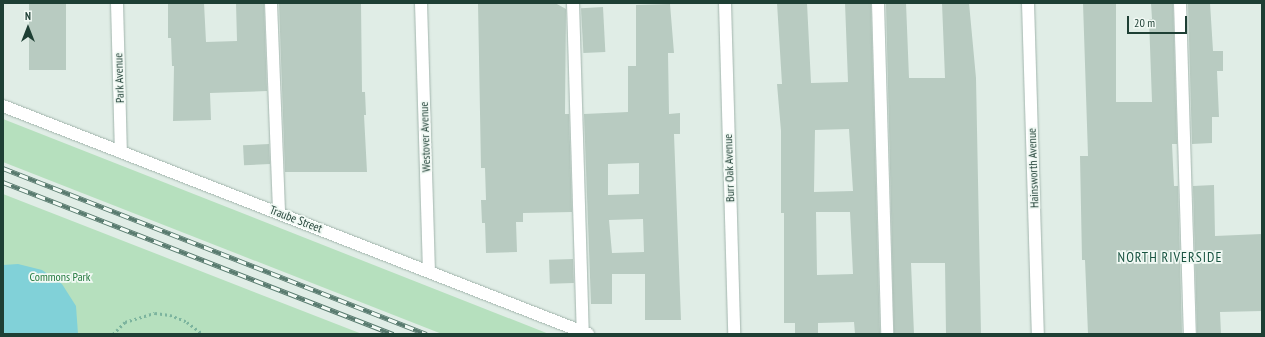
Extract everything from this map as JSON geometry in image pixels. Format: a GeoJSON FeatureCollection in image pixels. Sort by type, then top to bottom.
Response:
{"type":"FeatureCollection","features":[{"type":"Feature","properties":{"kind":"street","name":"Park Avenue"},"geometry":{"type":"LineString","coordinates":[[117,3],[121,152]]}},
{"type":"Feature","properties":{"kind":"street"},"geometry":{"type":"LineString","coordinates":[[271,3],[279,213]]}},
{"type":"Feature","properties":{"kind":"street","name":"Westover Avenue"},"geometry":{"type":"LineString","coordinates":[[421,3],[429,270]]}},
{"type":"Feature","properties":{"kind":"street"},"geometry":{"type":"LineString","coordinates":[[573,3],[586,333]]}},
{"type":"Feature","properties":{"kind":"street","name":"Burr Oak Avenue"},"geometry":{"type":"LineString","coordinates":[[725,3],[734,334]]}},
{"type":"Feature","properties":{"kind":"street"},"geometry":{"type":"LineString","coordinates":[[878,3],[887,334]]}},
{"type":"Feature","properties":{"kind":"street","name":"Hainsworth Avenue"},"geometry":{"type":"LineString","coordinates":[[1028,3],[1038,334]]}},
{"type":"Feature","properties":{"kind":"street"},"geometry":{"type":"LineString","coordinates":[[1180,3],[1190,334]]}},
{"type":"Feature","properties":{"kind":"street","name":"Traube Street"},"geometry":{"type":"LineString","coordinates":[[3,106],[429,270],[586,333]]}},
{"type":"Feature","properties":{"kind":"path"},"geometry":{"type":"LineString","coordinates":[[113,334],[125,322],[155,313],[170,315],[188,322],[203,334]]}},
{"type":"Feature","properties":{"kind":"green space"},"geometry":{"type":"Polygon","coordinates":[[[3,119],[549,334],[442,334],[3,162],[3,119]]]}},
{"type":"Feature","properties":{"kind":"green space","name":"Commons Park"},"geometry":{"type":"Polygon","coordinates":[[[3,194],[362,334],[3,334],[3,194]]]}},
{"type":"Feature","properties":{"kind":"water"},"geometry":{"type":"Polygon","coordinates":[[[18,264],[42,270],[62,284],[76,306],[78,334],[3,334],[3,265],[18,264]]]}},
{"type":"Feature","properties":{"kind":"building"},"geometry":{"type":"Polygon","coordinates":[[[29,3],[66,3],[66,70],[29,70],[29,3]]]}},
{"type":"Feature","properties":{"kind":"building"},"geometry":{"type":"Polygon","coordinates":[[[168,3],[204,3],[206,42],[237,41],[236,3],[264,3],[267,91],[210,93],[211,120],[173,121],[174,66],[172,66],[171,38],[168,38],[168,3]]]}},
{"type":"Feature","properties":{"kind":"building"},"geometry":{"type":"Polygon","coordinates":[[[279,3],[361,3],[362,92],[365,92],[366,115],[364,115],[367,172],[285,172],[279,3]]]}},
{"type":"Feature","properties":{"kind":"building"},"geometry":{"type":"Polygon","coordinates":[[[478,3],[555,3],[566,9],[565,114],[569,114],[572,212],[523,213],[523,222],[516,222],[517,252],[486,253],[485,223],[482,223],[481,200],[486,200],[485,168],[481,168],[478,3]]]}},
{"type":"Feature","properties":{"kind":"building"},"geometry":{"type":"Polygon","coordinates":[[[777,3],[807,3],[811,83],[848,82],[845,3],[871,3],[880,334],[855,334],[854,322],[818,323],[818,334],[795,334],[795,323],[784,323],[784,213],[781,213],[781,131],[777,84],[782,84],[777,3]],[[849,129],[815,130],[814,192],[853,191],[849,129]],[[816,212],[817,275],[853,274],[850,212],[816,212]]]}},
{"type":"Feature","properties":{"kind":"building"},"geometry":{"type":"Polygon","coordinates":[[[886,3],[906,3],[909,78],[945,78],[942,3],[969,3],[976,78],[981,334],[946,334],[945,263],[911,263],[914,334],[894,334],[886,3]]]}},
{"type":"Feature","properties":{"kind":"building"},"geometry":{"type":"Polygon","coordinates":[[[1083,3],[1116,3],[1116,102],[1152,102],[1149,19],[1152,19],[1151,3],[1173,3],[1177,144],[1172,144],[1174,186],[1178,186],[1182,334],[1088,334],[1085,260],[1082,260],[1080,156],[1088,156],[1083,3]]]}},
{"type":"Feature","properties":{"kind":"building"},"geometry":{"type":"Polygon","coordinates":[[[1188,3],[1210,3],[1213,51],[1223,51],[1223,71],[1217,71],[1219,117],[1212,117],[1212,143],[1192,144],[1188,3]]]}},
{"type":"Feature","properties":{"kind":"building"},"geometry":{"type":"Polygon","coordinates":[[[670,4],[674,53],[668,53],[669,114],[680,113],[680,134],[674,134],[681,320],[645,320],[645,274],[612,274],[612,304],[591,304],[584,114],[628,112],[628,66],[636,66],[636,5],[670,4]],[[639,163],[608,164],[608,195],[639,194],[639,163]],[[643,219],[609,220],[612,253],[644,252],[643,219]]]}},
{"type":"Feature","properties":{"kind":"building"},"geometry":{"type":"Polygon","coordinates":[[[603,7],[605,52],[583,53],[581,8],[603,7]]]}},
{"type":"Feature","properties":{"kind":"building"},"geometry":{"type":"Polygon","coordinates":[[[269,144],[270,164],[244,165],[243,145],[269,144]]]}},
{"type":"Feature","properties":{"kind":"building"},"geometry":{"type":"Polygon","coordinates":[[[1214,185],[1215,236],[1262,234],[1262,311],[1220,312],[1221,334],[1197,334],[1193,186],[1214,185]]]}},
{"type":"Feature","properties":{"kind":"building"},"geometry":{"type":"Polygon","coordinates":[[[573,259],[574,283],[550,284],[549,260],[573,259]]]}},
{"type":"Feature","properties":{"kind":"railway"},"geometry":{"type":"LineString","coordinates":[[3,168],[427,334]]}},
{"type":"Feature","properties":{"kind":"railway"},"geometry":{"type":"LineString","coordinates":[[3,182],[393,334]]}},
{"type":"Feature","properties":{"kind":"district","name":"NORTH RIVERSIDE"},"geometry":{"type":"Point","coordinates":[1170,257]}}]}
